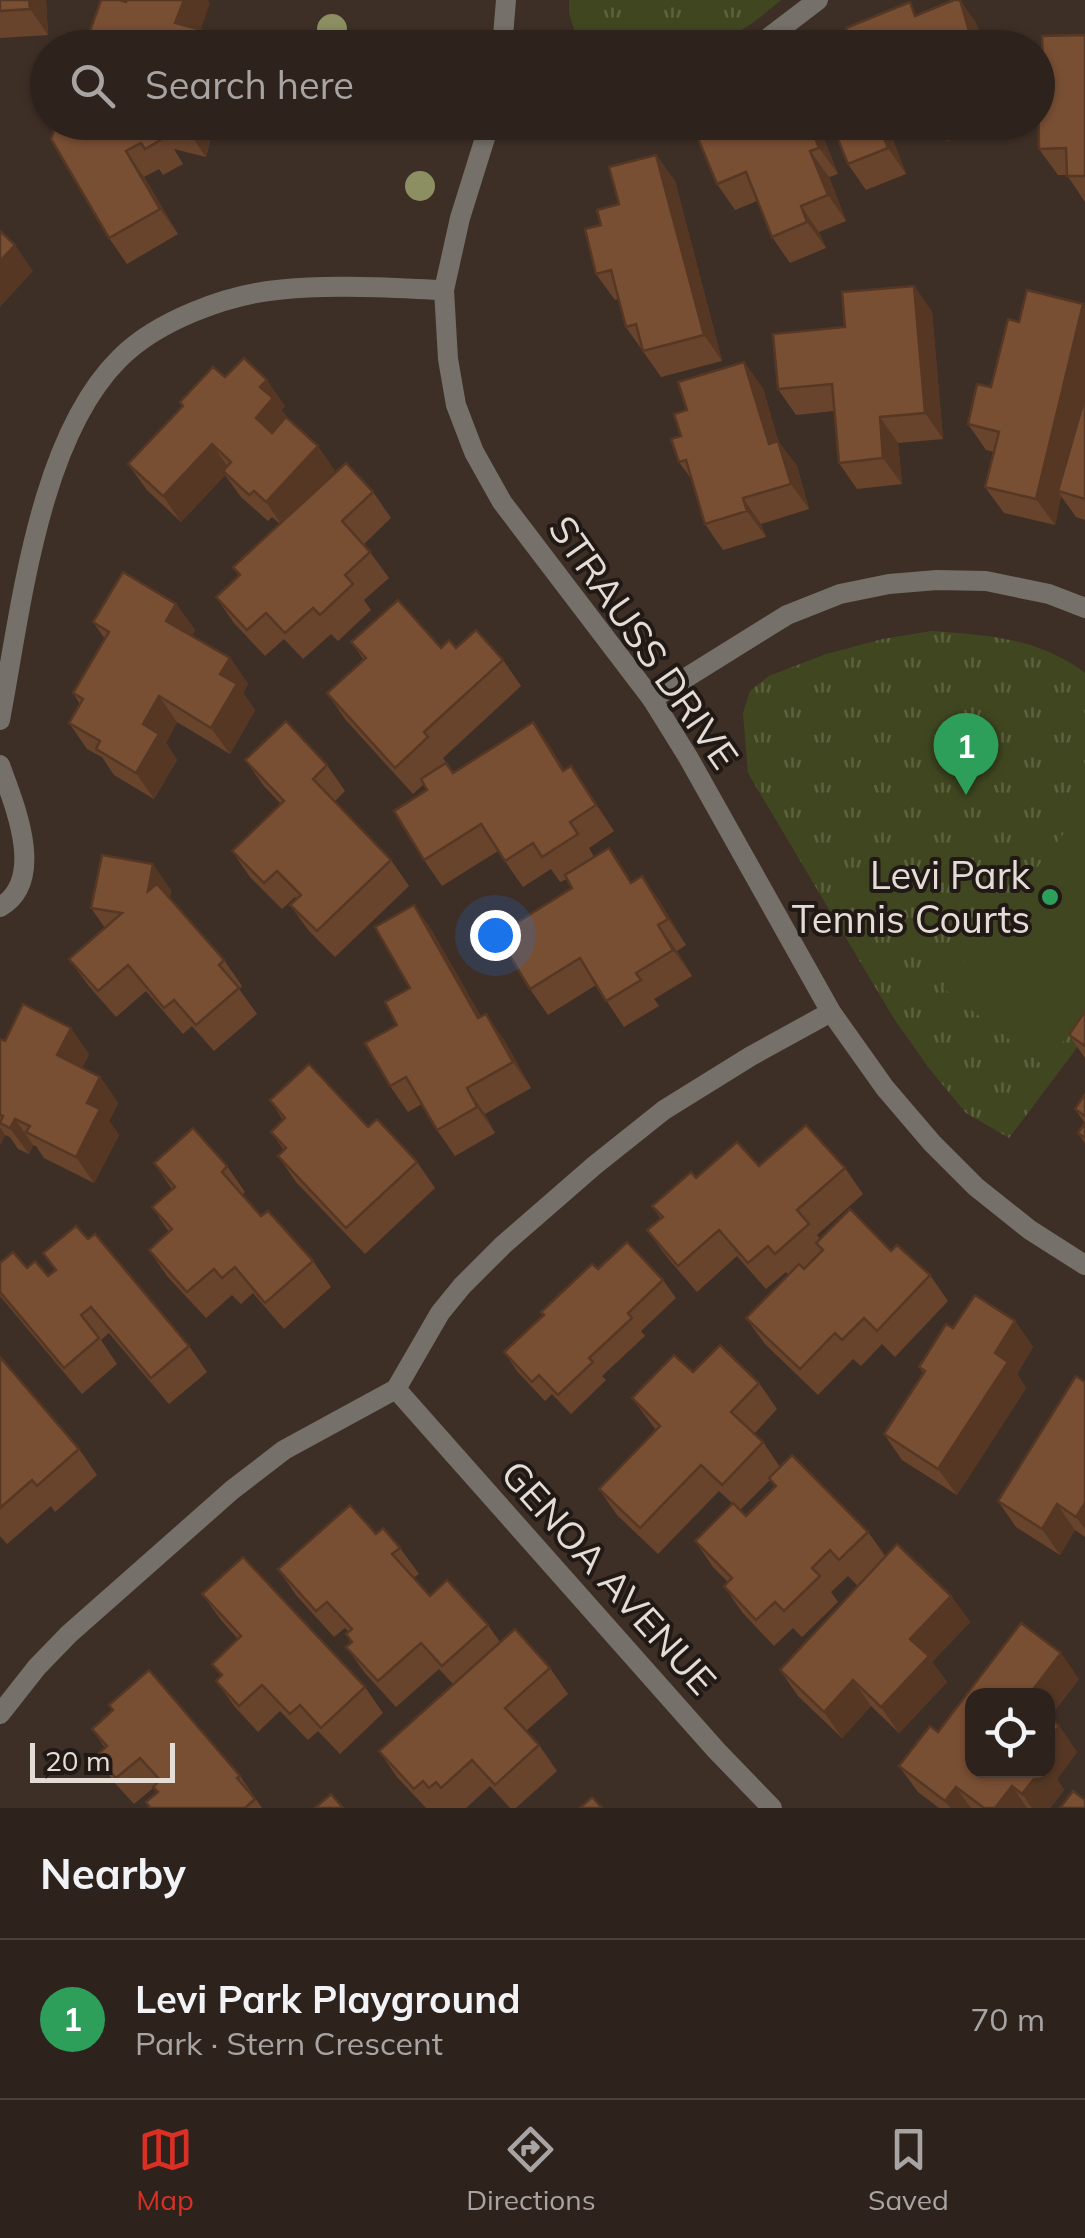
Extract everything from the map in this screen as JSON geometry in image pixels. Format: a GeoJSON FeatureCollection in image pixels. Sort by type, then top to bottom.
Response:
{"type":"FeatureCollection","features":[{"type":"Feature","properties":{"kind":"street"},"geometry":{"type":"LineString","coordinates":[[504,30],[506,0]]}},
{"type":"Feature","properties":{"kind":"street"},"geometry":{"type":"LineString","coordinates":[[779,30],[818,0]]}},
{"type":"Feature","properties":{"kind":"street","name":"STRAUSS DRIVE"},"geometry":{"type":"LineString","coordinates":[[484,140],[460,218],[444,290],[448,359],[456,405],[474,452],[502,502],[652,699],[831,1012],[885,1088],[932,1144],[976,1187],[1030,1230],[1085,1265]]}},
{"type":"Feature","properties":{"kind":"street"},"geometry":{"type":"LineString","coordinates":[[0,720],[42,508],[62,449],[94,391],[121,357],[167,324],[218,302],[276,290],[444,290]]}},
{"type":"Feature","properties":{"kind":"street"},"geometry":{"type":"LineString","coordinates":[[652,699],[787,616],[840,594],[888,584],[986,581],[1049,594],[1085,608]]}},
{"type":"Feature","properties":{"kind":"street"},"geometry":{"type":"LineString","coordinates":[[0,765],[15,807],[24,848],[24,873],[16,892],[0,907]]}},
{"type":"Feature","properties":{"kind":"street"},"geometry":{"type":"LineString","coordinates":[[0,1714],[69,1634],[232,1490],[284,1450],[396,1389],[440,1313],[462,1286],[554,1200],[664,1110],[831,1012]]}},
{"type":"Feature","properties":{"kind":"street","name":"GENOA AVENUE"},"geometry":{"type":"LineString","coordinates":[[396,1389],[772,1808]]}},
{"type":"Feature","properties":{"kind":"green space"},"geometry":{"type":"Polygon","coordinates":[[[569,0],[781,0],[741,30],[574,30],[569,0]]]}},
{"type":"Feature","properties":{"kind":"green space"},"geometry":{"type":"Polygon","coordinates":[[[932,631],[1031,645],[1085,673],[1085,1037],[1009,1138],[966,1113],[928,1067],[893,1017],[748,773],[743,713],[750,691],[769,676],[826,654],[932,631]]]}},
{"type":"Feature","properties":{"kind":"green space","name":"Levi Park Tennis Courts"},"geometry":{"type":"Polygon","coordinates":[[[1085,806],[1085,1013],[1044,1066],[943,988],[1085,806]]]}},
{"type":"Feature","properties":{"kind":"building"},"geometry":{"type":"Polygon","coordinates":[[[0,0],[29,0],[30,9],[0,11],[0,0]]]}},
{"type":"Feature","properties":{"kind":"building"},"geometry":{"type":"Polygon","coordinates":[[[101,0],[184,0],[175,23],[202,30],[90,30],[101,0]]]}},
{"type":"Feature","properties":{"kind":"building"},"geometry":{"type":"Polygon","coordinates":[[[960,0],[969,30],[846,28],[910,2],[915,16],[960,0]]]}},
{"type":"Feature","properties":{"kind":"building"},"geometry":{"type":"Polygon","coordinates":[[[1085,35],[1085,176],[1067,176],[1066,148],[1039,149],[1039,140],[1055,140],[1055,36],[1085,35]]]}},
{"type":"Feature","properties":{"kind":"building"},"geometry":{"type":"Polygon","coordinates":[[[52,140],[161,140],[145,149],[141,143],[126,151],[160,209],[109,238],[52,140]]]}},
{"type":"Feature","properties":{"kind":"building"},"geometry":{"type":"Polygon","coordinates":[[[699,140],[816,140],[819,148],[810,151],[828,195],[801,206],[807,222],[772,237],[746,172],[717,184],[699,140]]]}},
{"type":"Feature","properties":{"kind":"building"},"geometry":{"type":"Polygon","coordinates":[[[838,140],[885,140],[888,148],[848,164],[838,140]]]}},
{"type":"Feature","properties":{"kind":"building"},"geometry":{"type":"Polygon","coordinates":[[[656,155],[704,335],[643,351],[636,324],[626,327],[611,270],[596,274],[585,229],[601,225],[597,210],[619,204],[609,167],[656,155]]]}},
{"type":"Feature","properties":{"kind":"building"},"geometry":{"type":"Polygon","coordinates":[[[0,231],[15,245],[0,261],[0,231]]]}},
{"type":"Feature","properties":{"kind":"building"},"geometry":{"type":"Polygon","coordinates":[[[914,286],[925,413],[880,417],[883,458],[839,463],[832,384],[778,389],[773,334],[845,327],[842,292],[914,286]]]}},
{"type":"Feature","properties":{"kind":"building"},"geometry":{"type":"Polygon","coordinates":[[[1027,290],[1083,304],[1036,499],[985,487],[999,432],[968,424],[977,384],[991,387],[1008,319],[1019,322],[1027,290]]]}},
{"type":"Feature","properties":{"kind":"building"},"geometry":{"type":"Polygon","coordinates":[[[244,358],[267,380],[260,387],[273,398],[256,418],[272,433],[286,417],[318,446],[266,502],[254,491],[249,495],[223,471],[231,462],[212,444],[163,496],[128,464],[183,406],[180,402],[213,367],[225,377],[244,358]]]}},
{"type":"Feature","properties":{"kind":"building"},"geometry":{"type":"Polygon","coordinates":[[[744,362],[769,444],[778,441],[791,484],[743,498],[747,511],[705,524],[686,460],[679,462],[671,439],[681,436],[674,414],[687,410],[678,382],[744,362]]]}},
{"type":"Feature","properties":{"kind":"building"},"geometry":{"type":"Polygon","coordinates":[[[1085,397],[1085,499],[1058,491],[1085,397]]]}},
{"type":"Feature","properties":{"kind":"building"},"geometry":{"type":"Polygon","coordinates":[[[346,463],[373,492],[342,521],[370,552],[345,575],[353,584],[320,615],[313,608],[285,633],[266,613],[247,630],[216,597],[240,575],[233,567],[346,463]]]}},
{"type":"Feature","properties":{"kind":"building"},"geometry":{"type":"Polygon","coordinates":[[[123,572],[176,604],[166,621],[230,658],[220,674],[237,684],[211,728],[159,696],[143,724],[159,734],[136,773],[96,749],[100,741],[69,723],[83,699],[73,693],[109,632],[93,622],[123,572]]]}},
{"type":"Feature","properties":{"kind":"building"},"geometry":{"type":"Polygon","coordinates":[[[398,600],[441,648],[449,640],[456,648],[476,630],[503,660],[424,732],[428,737],[395,768],[327,693],[366,658],[351,642],[398,600]]]}},
{"type":"Feature","properties":{"kind":"building"},"geometry":{"type":"Polygon","coordinates":[[[286,721],[327,765],[313,779],[391,860],[317,931],[290,905],[301,895],[277,871],[264,883],[232,851],[284,801],[245,760],[286,721]]]}},
{"type":"Feature","properties":{"kind":"building"},"geometry":{"type":"Polygon","coordinates":[[[533,722],[563,771],[571,766],[596,805],[570,822],[578,834],[542,857],[533,843],[505,861],[481,824],[424,860],[394,811],[427,790],[421,779],[446,763],[453,773],[533,722]]]}},
{"type":"Feature","properties":{"kind":"building"},"geometry":{"type":"Polygon","coordinates":[[[609,848],[631,883],[642,876],[668,919],[658,925],[673,950],[636,973],[641,980],[606,1001],[580,958],[530,989],[497,935],[572,888],[565,875],[609,848]]]}},
{"type":"Feature","properties":{"kind":"building"},"geometry":{"type":"Polygon","coordinates":[[[102,855],[153,864],[148,891],[157,884],[224,960],[219,965],[239,988],[196,1025],[174,1000],[164,1008],[128,965],[98,991],[69,959],[122,913],[91,908],[102,855]]]}},
{"type":"Feature","properties":{"kind":"building"},"geometry":{"type":"Polygon","coordinates":[[[414,905],[478,1018],[486,1014],[513,1062],[467,1088],[477,1107],[437,1130],[406,1077],[390,1086],[365,1043],[397,1025],[385,1002],[410,988],[375,927],[414,905]]]}},
{"type":"Feature","properties":{"kind":"building"},"geometry":{"type":"Polygon","coordinates":[[[23,1004],[71,1028],[57,1055],[100,1077],[87,1103],[100,1109],[76,1157],[26,1132],[30,1126],[15,1119],[10,1128],[0,1123],[0,1039],[5,1041],[23,1004]]]}},
{"type":"Feature","properties":{"kind":"building"},"geometry":{"type":"Polygon","coordinates":[[[1085,1011],[1085,1046],[1069,1035],[1085,1011]]]}},
{"type":"Feature","properties":{"kind":"building"},"geometry":{"type":"Polygon","coordinates":[[[309,1064],[368,1127],[377,1119],[417,1162],[346,1228],[278,1156],[286,1148],[271,1132],[285,1118],[270,1100],[309,1064]]]}},
{"type":"Feature","properties":{"kind":"building"},"geometry":{"type":"Polygon","coordinates":[[[1085,1094],[1085,1116],[1075,1109],[1085,1094]]]}},
{"type":"Feature","properties":{"kind":"building"},"geometry":{"type":"Polygon","coordinates":[[[806,1125],[845,1168],[797,1210],[809,1224],[775,1254],[768,1246],[748,1263],[719,1230],[678,1266],[647,1230],[663,1217],[652,1206],[691,1172],[696,1178],[737,1142],[759,1166],[806,1125]]]}},
{"type":"Feature","properties":{"kind":"building"},"geometry":{"type":"Polygon","coordinates":[[[193,1128],[227,1166],[222,1172],[261,1216],[268,1211],[313,1261],[265,1303],[235,1267],[222,1278],[214,1269],[187,1292],[149,1250],[172,1229],[152,1207],[175,1187],[154,1163],[193,1128]]]}},
{"type":"Feature","properties":{"kind":"building"},"geometry":{"type":"Polygon","coordinates":[[[850,1209],[891,1251],[897,1245],[930,1275],[877,1331],[864,1318],[842,1340],[835,1333],[800,1369],[746,1318],[799,1264],[804,1269],[823,1250],[816,1243],[850,1209]]]}},
{"type":"Feature","properties":{"kind":"building"},"geometry":{"type":"Polygon","coordinates":[[[76,1226],[88,1239],[95,1234],[189,1346],[151,1378],[91,1307],[81,1315],[99,1338],[64,1368],[0,1292],[0,1263],[13,1252],[27,1268],[35,1261],[48,1276],[56,1270],[43,1253],[76,1226]]]}},
{"type":"Feature","properties":{"kind":"building"},"geometry":{"type":"Polygon","coordinates":[[[627,1242],[663,1280],[628,1313],[632,1318],[589,1358],[593,1362],[558,1395],[539,1375],[532,1382],[504,1352],[592,1264],[598,1269],[627,1242]]]}},
{"type":"Feature","properties":{"kind":"building"},"geometry":{"type":"Polygon","coordinates":[[[975,1295],[1015,1321],[995,1353],[1008,1362],[938,1469],[884,1434],[925,1371],[919,1367],[946,1324],[953,1328],[975,1295]]]}},
{"type":"Feature","properties":{"kind":"building"},"geometry":{"type":"Polygon","coordinates":[[[720,1345],[759,1383],[731,1412],[763,1442],[722,1485],[701,1465],[640,1528],[599,1489],[660,1426],[632,1398],[674,1355],[693,1372],[720,1345]]]}},
{"type":"Feature","properties":{"kind":"building"},"geometry":{"type":"Polygon","coordinates":[[[0,1357],[79,1449],[37,1486],[32,1480],[0,1508],[0,1357]]]}},
{"type":"Feature","properties":{"kind":"building"},"geometry":{"type":"Polygon","coordinates":[[[1076,1376],[1085,1382],[1085,1503],[1076,1517],[1057,1504],[1042,1529],[998,1501],[1076,1376]]]}},
{"type":"Feature","properties":{"kind":"building"},"geometry":{"type":"Polygon","coordinates":[[[792,1455],[868,1532],[839,1560],[830,1550],[812,1568],[820,1576],[784,1611],[775,1602],[756,1620],[724,1586],[732,1578],[695,1541],[733,1503],[746,1516],[776,1486],[769,1478],[792,1455]]]}},
{"type":"Feature","properties":{"kind":"building"},"geometry":{"type":"Polygon","coordinates":[[[350,1505],[376,1534],[383,1528],[400,1548],[392,1554],[430,1596],[447,1580],[488,1625],[442,1666],[421,1643],[378,1681],[346,1647],[352,1642],[346,1634],[352,1629],[327,1602],[316,1611],[278,1569],[350,1505]]]}},
{"type":"Feature","properties":{"kind":"building"},"geometry":{"type":"Polygon","coordinates":[[[897,1544],[951,1596],[910,1639],[929,1656],[881,1707],[853,1680],[824,1712],[780,1670],[897,1544]]]}},
{"type":"Feature","properties":{"kind":"building"},"geometry":{"type":"Polygon","coordinates":[[[243,1557],[365,1687],[321,1728],[300,1705],[290,1714],[262,1685],[239,1706],[216,1681],[222,1675],[212,1664],[241,1636],[202,1594],[243,1557]]]}},
{"type":"Feature","properties":{"kind":"building"},"geometry":{"type":"Polygon","coordinates":[[[1021,1623],[1061,1653],[1034,1688],[972,1688],[1021,1623]]]}},
{"type":"Feature","properties":{"kind":"building"},"geometry":{"type":"Polygon","coordinates":[[[515,1629],[550,1668],[505,1708],[539,1745],[495,1785],[472,1760],[441,1788],[436,1782],[429,1788],[423,1781],[414,1789],[379,1751],[515,1629]]]}},
{"type":"Feature","properties":{"kind":"building"},"geometry":{"type":"Polygon","coordinates":[[[149,1670],[240,1776],[237,1778],[255,1799],[245,1808],[150,1808],[146,1802],[158,1792],[153,1787],[160,1780],[140,1758],[116,1778],[96,1756],[107,1746],[92,1729],[113,1710],[109,1705],[149,1670]]]}},
{"type":"Feature","properties":{"kind":"building"},"geometry":{"type":"Polygon","coordinates":[[[965,1697],[965,1778],[1035,1778],[1022,1794],[1012,1786],[995,1808],[984,1808],[956,1787],[945,1801],[899,1766],[930,1726],[938,1732],[965,1697]]]}},
{"type":"Feature","properties":{"kind":"building"},"geometry":{"type":"Polygon","coordinates":[[[1073,1791],[1085,1800],[1085,1808],[1060,1808],[1073,1791]]]}},
{"type":"Feature","properties":{"kind":"building"},"geometry":{"type":"Polygon","coordinates":[[[331,1794],[343,1808],[315,1808],[331,1794]]]}},
{"type":"Feature","properties":{"kind":"building"},"geometry":{"type":"Polygon","coordinates":[[[592,1797],[602,1808],[580,1808],[592,1797]]]}},
{"type":"Feature","properties":{"kind":"place","name":"Levi Park Playground"},"geometry":{"type":"Point","coordinates":[966,795]}},
{"type":"Feature","properties":{"kind":"place","name":"Levi Park Tennis Courts"},"geometry":{"type":"Point","coordinates":[1050,897]}}]}
